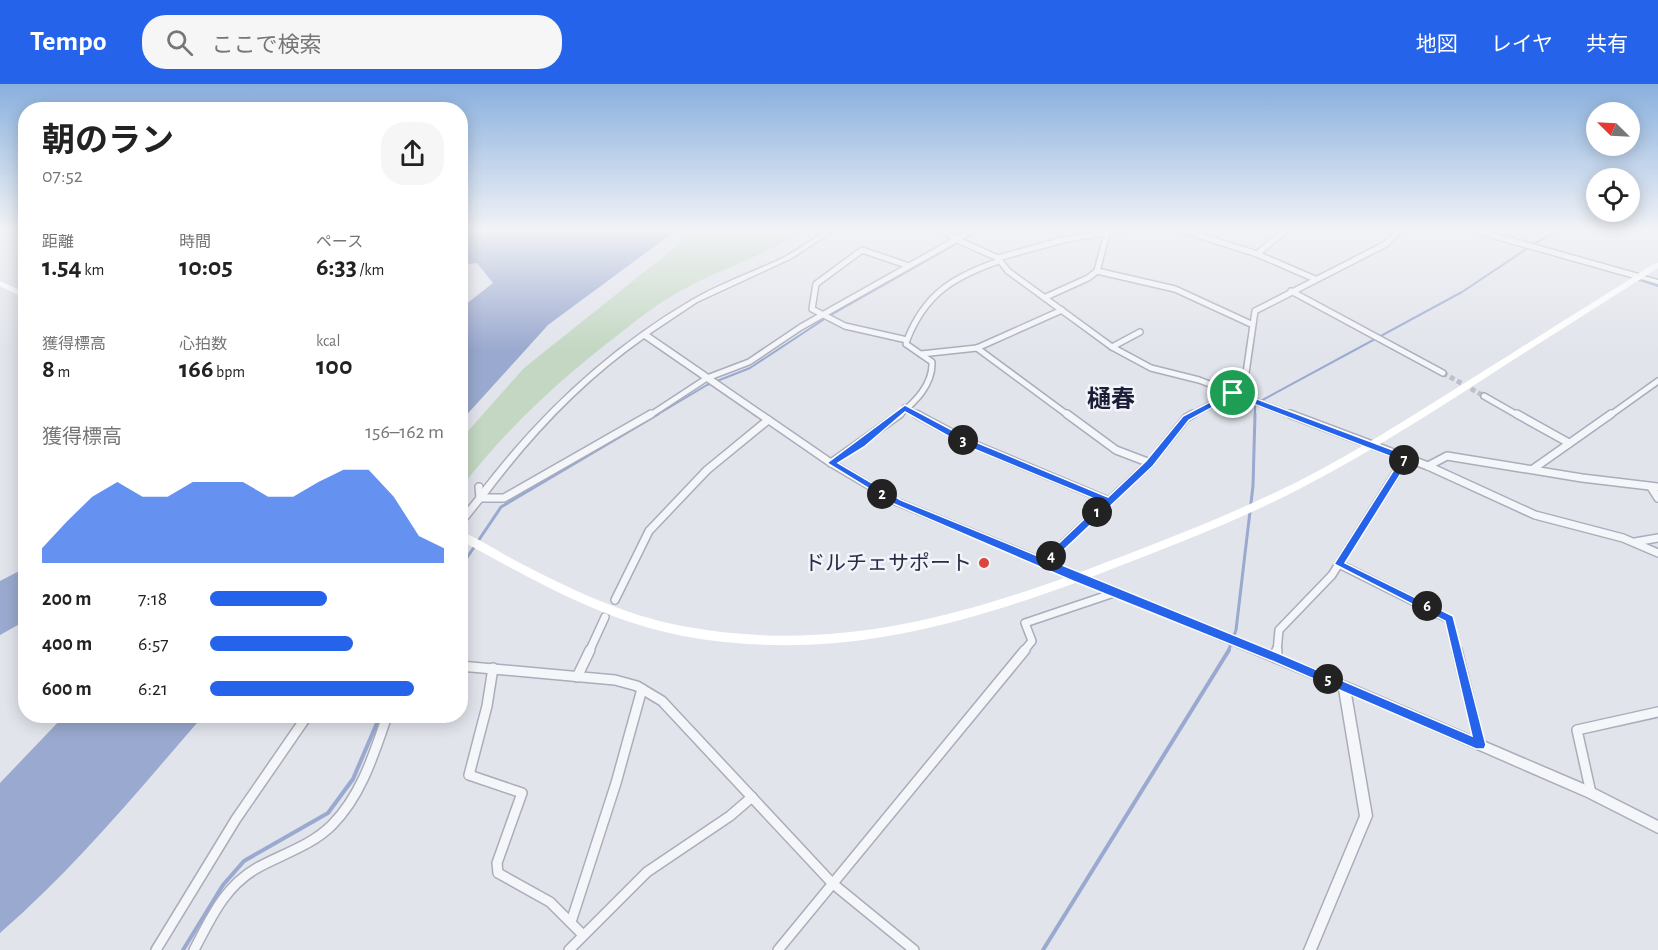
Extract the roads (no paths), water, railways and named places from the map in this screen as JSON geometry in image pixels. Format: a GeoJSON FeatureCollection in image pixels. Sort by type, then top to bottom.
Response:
{"type":"FeatureCollection","features":[{"type":"Feature","properties":{"kind":"main road"},"geometry":{"type":"LineString","coordinates":[[468,539],[569,592],[643,622],[719,638],[782,643],[840,641],[951,621],[1014,602],[1077,578],[1228,519],[1298,486],[1372,446],[1651,269]]}},
{"type":"Feature","properties":{"kind":"main road"},"geometry":{"type":"LineString","coordinates":[[0,283],[18,293]]}},
{"type":"Feature","properties":{"kind":"street"},"geometry":{"type":"LineString","coordinates":[[468,513],[502,467],[563,403],[593,376],[645,335],[695,302],[763,269]]}},
{"type":"Feature","properties":{"kind":"street"},"geometry":{"type":"LineString","coordinates":[[836,269],[816,284],[812,309],[821,316],[843,326],[907,340]]}},
{"type":"Feature","properties":{"kind":"street"},"geometry":{"type":"LineString","coordinates":[[480,498],[504,498],[545,476],[666,406],[707,378],[749,362],[801,327],[903,269]]}},
{"type":"Feature","properties":{"kind":"street"},"geometry":{"type":"LineString","coordinates":[[831,463],[861,445],[905,408],[925,387],[933,374],[932,362],[906,344],[907,340],[922,309],[952,281],[974,269]]}},
{"type":"Feature","properties":{"kind":"street"},"geometry":{"type":"LineString","coordinates":[[1006,269],[1112,347],[1151,368],[1199,380],[1428,466],[1535,515],[1635,542],[1658,553]]}},
{"type":"Feature","properties":{"kind":"street"},"geometry":{"type":"LineString","coordinates":[[1293,269],[1315,279]]}},
{"type":"Feature","properties":{"kind":"street"},"geometry":{"type":"LineString","coordinates":[[1044,562],[1150,464],[1186,418],[1233,393],[1245,380],[1251,324],[1255,311],[1334,269]]}},
{"type":"Feature","properties":{"kind":"street"},"geometry":{"type":"LineString","coordinates":[[1613,269],[1658,282]]}},
{"type":"Feature","properties":{"kind":"street"},"geometry":{"type":"LineString","coordinates":[[1046,297],[1088,278],[1097,271],[1175,289],[1251,324]]}},
{"type":"Feature","properties":{"kind":"street"},"geometry":{"type":"LineString","coordinates":[[1292,291],[1443,373]]}},
{"type":"Feature","properties":{"kind":"street"},"geometry":{"type":"LineString","coordinates":[[921,354],[977,348],[1062,310]]}},
{"type":"Feature","properties":{"kind":"street"},"geometry":{"type":"LineString","coordinates":[[1112,347],[1140,332]]}},
{"type":"Feature","properties":{"kind":"street"},"geometry":{"type":"LineString","coordinates":[[645,335],[831,463],[897,502],[1344,686],[1591,793],[1658,827]]}},
{"type":"Feature","properties":{"kind":"street"},"geometry":{"type":"LineString","coordinates":[[977,348],[1116,450],[1150,464]]}},
{"type":"Feature","properties":{"kind":"street"},"geometry":{"type":"LineString","coordinates":[[1533,469],[1658,381]]}},
{"type":"Feature","properties":{"kind":"street"},"geometry":{"type":"LineString","coordinates":[[1484,396],[1569,443]]}},
{"type":"Feature","properties":{"kind":"street"},"geometry":{"type":"LineString","coordinates":[[905,408],[968,442],[1109,501]]}},
{"type":"Feature","properties":{"kind":"street"},"geometry":{"type":"LineString","coordinates":[[615,600],[649,531],[707,470],[768,420]]}},
{"type":"Feature","properties":{"kind":"street"},"geometry":{"type":"LineString","coordinates":[[1428,466],[1447,456],[1654,487],[1658,498]]}},
{"type":"Feature","properties":{"kind":"street"},"geometry":{"type":"LineString","coordinates":[[1276,657],[1279,630],[1332,575],[1405,459]]}},
{"type":"Feature","properties":{"kind":"street"},"geometry":{"type":"LineString","coordinates":[[479,487],[480,498]]}},
{"type":"Feature","properties":{"kind":"street"},"geometry":{"type":"LineString","coordinates":[[1635,542],[1658,538]]}},
{"type":"Feature","properties":{"kind":"street"},"geometry":{"type":"LineString","coordinates":[[1339,564],[1449,619],[1480,745]]}},
{"type":"Feature","properties":{"kind":"street"},"geometry":{"type":"LineString","coordinates":[[778,950],[1032,641],[1026,623],[1114,593]]}},
{"type":"Feature","properties":{"kind":"street"},"geometry":{"type":"LineString","coordinates":[[577,677],[605,617]]}},
{"type":"Feature","properties":{"kind":"street"},"geometry":{"type":"LineString","coordinates":[[468,667],[615,680],[642,688],[662,701],[832,883],[914,950]]}},
{"type":"Feature","properties":{"kind":"street"},"geometry":{"type":"LineString","coordinates":[[493,669],[487,706],[469,775],[522,793],[497,863],[498,873],[550,902],[583,935]]}},
{"type":"Feature","properties":{"kind":"street"},"geometry":{"type":"LineString","coordinates":[[1310,950],[1366,816],[1344,686]]}},
{"type":"Feature","properties":{"kind":"street"},"geometry":{"type":"LineString","coordinates":[[571,922],[616,783],[642,688]]}},
{"type":"Feature","properties":{"kind":"street"},"geometry":{"type":"LineString","coordinates":[[1591,793],[1577,730],[1658,712]]}},
{"type":"Feature","properties":{"kind":"street"},"geometry":{"type":"LineString","coordinates":[[156,950],[236,819],[302,723]]}},
{"type":"Feature","properties":{"kind":"street"},"geometry":{"type":"LineString","coordinates":[[194,950],[222,901],[236,882],[319,836],[338,817],[354,793],[374,753],[385,723]]}},
{"type":"Feature","properties":{"kind":"street"},"geometry":{"type":"LineString","coordinates":[[569,950],[647,872],[730,816],[752,797]]}},
{"type":"Feature","properties":{"kind":"water"},"geometry":{"type":"Polygon","coordinates":[[[482,269],[623,269],[548,325],[468,413],[468,303],[493,283],[482,269]]]}},
{"type":"Feature","properties":{"kind":"water"},"geometry":{"type":"Polygon","coordinates":[[[18,572],[18,625],[0,635],[0,581],[18,572]]]}},
{"type":"Feature","properties":{"kind":"water"},"geometry":{"type":"Polygon","coordinates":[[[57,723],[197,723],[80,856],[0,933],[0,783],[57,723]]]}},
{"type":"Feature","properties":{"kind":"waterway"},"geometry":{"type":"LineString","coordinates":[[655,416],[707,385],[750,368],[829,316],[911,269]]}},
{"type":"Feature","properties":{"kind":"waterway"},"geometry":{"type":"LineString","coordinates":[[1255,414],[1255,404],[1462,292],[1496,269]]}},
{"type":"Feature","properties":{"kind":"waterway"},"geometry":{"type":"LineString","coordinates":[[1637,279],[1658,286]]}},
{"type":"Feature","properties":{"kind":"waterway"},"geometry":{"type":"LineString","coordinates":[[468,556],[501,507],[658,414]]}},
{"type":"Feature","properties":{"kind":"waterway"},"geometry":{"type":"LineString","coordinates":[[1228,651],[1236,630],[1253,486],[1255,414]]}},
{"type":"Feature","properties":{"kind":"waterway"},"geometry":{"type":"LineString","coordinates":[[1043,950],[1228,651]]}},
{"type":"Feature","properties":{"kind":"waterway"},"geometry":{"type":"LineString","coordinates":[[183,950],[223,885],[244,861],[328,813],[353,779],[377,723]]}},
{"type":"Feature","properties":{"kind":"tunnel"},"geometry":{"type":"LineString","coordinates":[[1443,373],[1484,396]]}},
{"type":"Feature","properties":{"kind":"place","name":"ドルチェサポート"},"geometry":{"type":"Point","coordinates":[984,563]}},
{"type":"Feature","properties":{"kind":"district","name":"樋春"},"geometry":{"type":"Point","coordinates":[1111,399]}}]}
